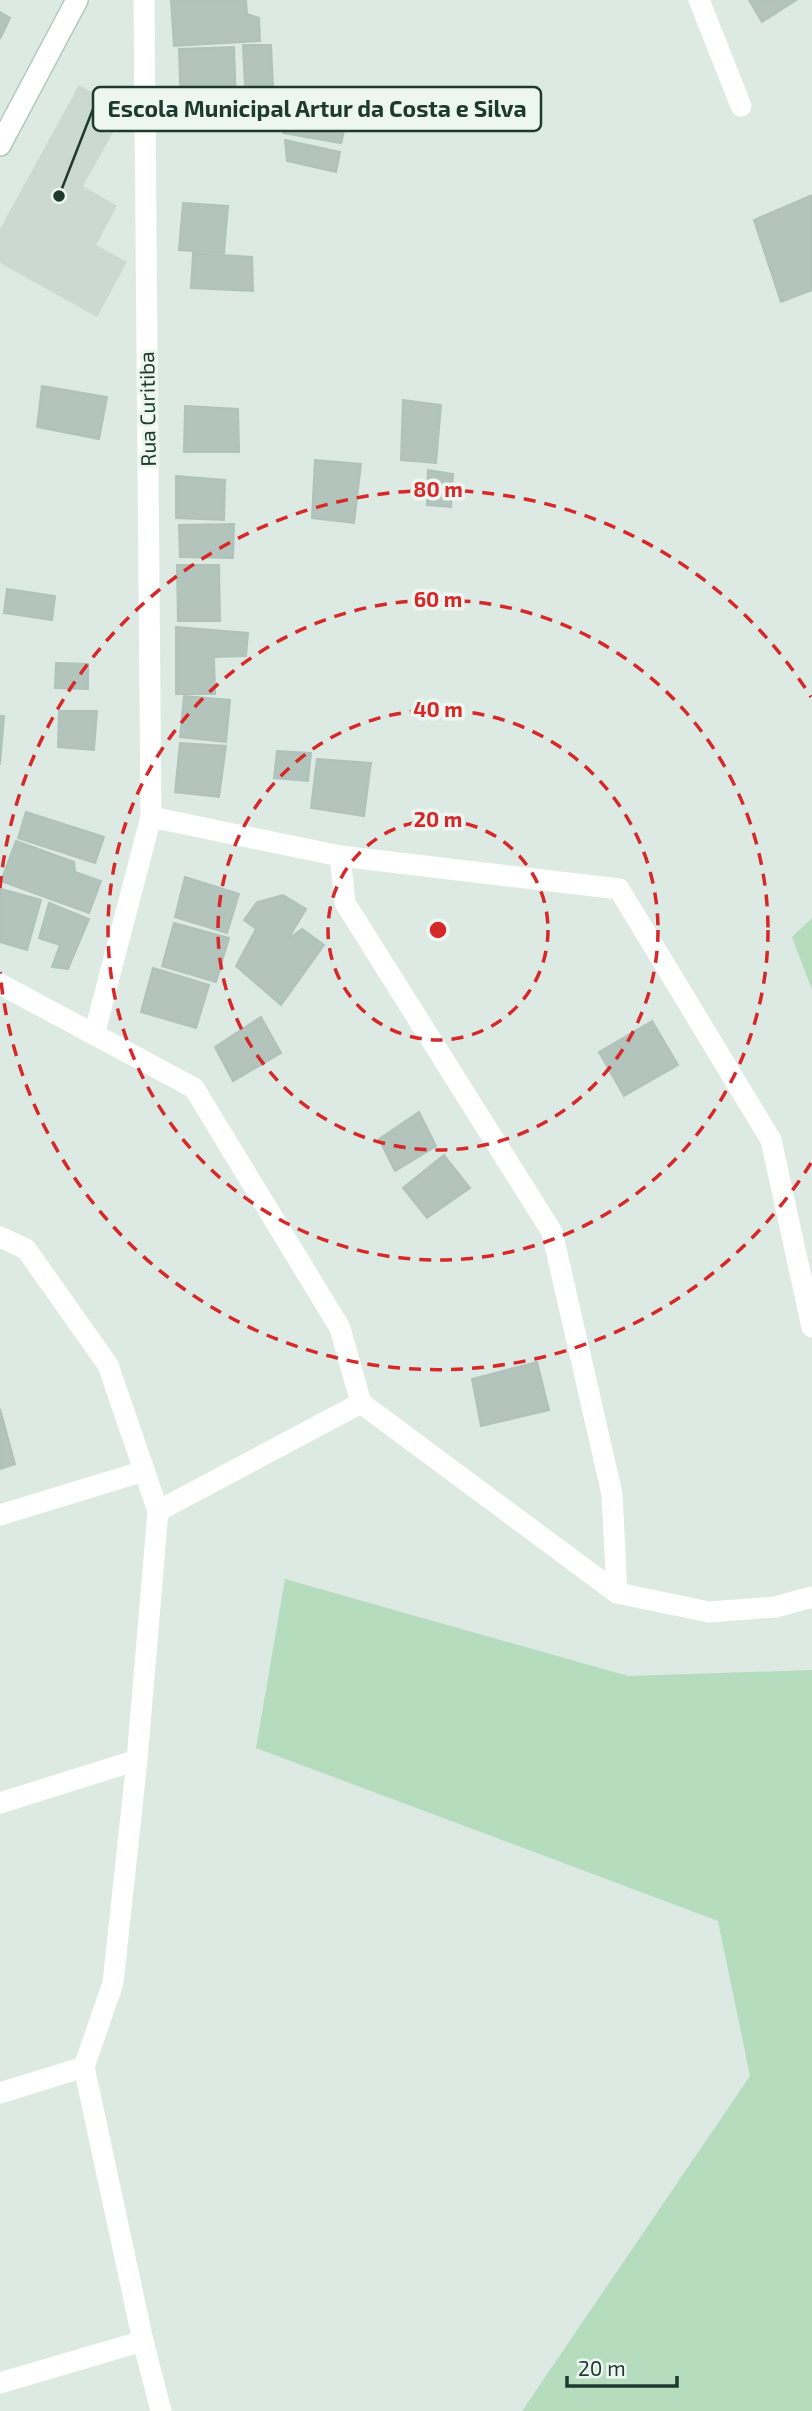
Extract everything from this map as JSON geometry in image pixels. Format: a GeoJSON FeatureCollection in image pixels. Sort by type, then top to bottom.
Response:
{"type":"FeatureCollection","features":[{"type":"Feature","properties":{"kind":"street"},"geometry":{"type":"LineString","coordinates":[[0,145],[77,0]]}},
{"type":"Feature","properties":{"kind":"street","name":"Rua Curitiba"},"geometry":{"type":"LineString","coordinates":[[94,1035],[151,817],[144,0]]}},
{"type":"Feature","properties":{"kind":"street"},"geometry":{"type":"LineString","coordinates":[[699,0],[741,106]]}},
{"type":"Feature","properties":{"kind":"street"},"geometry":{"type":"LineString","coordinates":[[151,817],[340,856],[620,889],[771,1140],[812,1327]]}},
{"type":"Feature","properties":{"kind":"street"},"geometry":{"type":"LineString","coordinates":[[340,856],[345,902],[552,1232],[612,1494],[617,1593]]}},
{"type":"Feature","properties":{"kind":"street"},"geometry":{"type":"LineString","coordinates":[[0,984],[194,1088],[340,1328],[361,1403],[617,1593],[709,1612],[775,1607],[812,1597]]}},
{"type":"Feature","properties":{"kind":"street"},"geometry":{"type":"LineString","coordinates":[[0,1237],[26,1249],[108,1365],[158,1511],[113,1983],[84,2067],[143,2341],[161,2411]]}},
{"type":"Feature","properties":{"kind":"street"},"geometry":{"type":"LineString","coordinates":[[158,1511],[361,1403]]}},
{"type":"Feature","properties":{"kind":"street"},"geometry":{"type":"LineString","coordinates":[[0,1515],[144,1471]]}},
{"type":"Feature","properties":{"kind":"street"},"geometry":{"type":"LineString","coordinates":[[0,1803],[136,1760]]}},
{"type":"Feature","properties":{"kind":"street"},"geometry":{"type":"LineString","coordinates":[[0,2093],[84,2067]]}},
{"type":"Feature","properties":{"kind":"street"},"geometry":{"type":"LineString","coordinates":[[0,2384],[143,2341]]}},
{"type":"Feature","properties":{"kind":"shaded area"},"geometry":{"type":"Polygon","coordinates":[[[79,85],[125,111],[83,186],[117,206],[96,245],[127,262],[97,317],[0,263],[0,229],[79,85]]]}},
{"type":"Feature","properties":{"kind":"green space"},"geometry":{"type":"Polygon","coordinates":[[[812,918],[812,990],[792,937],[812,918]]]}},
{"type":"Feature","properties":{"kind":"green space"},"geometry":{"type":"Polygon","coordinates":[[[285,1579],[628,1676],[812,1670],[812,2411],[522,2411],[750,2076],[718,1921],[256,1748],[285,1579]]]}},
{"type":"Feature","properties":{"kind":"building"},"geometry":{"type":"Polygon","coordinates":[[[171,0],[246,0],[247,14],[259,18],[260,41],[174,46],[171,0]]]}},
{"type":"Feature","properties":{"kind":"building"},"geometry":{"type":"Polygon","coordinates":[[[749,0],[796,0],[762,22],[749,0]]]}},
{"type":"Feature","properties":{"kind":"building"},"geometry":{"type":"Polygon","coordinates":[[[0,12],[10,18],[0,39],[0,12]]]}},
{"type":"Feature","properties":{"kind":"building"},"geometry":{"type":"Polygon","coordinates":[[[243,45],[271,45],[274,107],[246,108],[243,45]]]}},
{"type":"Feature","properties":{"kind":"building"},"geometry":{"type":"Polygon","coordinates":[[[234,47],[236,106],[181,108],[179,49],[234,47]]]}},
{"type":"Feature","properties":{"kind":"building"},"geometry":{"type":"Polygon","coordinates":[[[290,107],[347,120],[341,143],[283,133],[290,107]]]}},
{"type":"Feature","properties":{"kind":"building"},"geometry":{"type":"Polygon","coordinates":[[[285,140],[340,152],[336,172],[287,161],[285,140]]]}},
{"type":"Feature","properties":{"kind":"building"},"geometry":{"type":"Polygon","coordinates":[[[812,195],[812,290],[781,302],[754,220],[812,195]]]}},
{"type":"Feature","properties":{"kind":"building"},"geometry":{"type":"Polygon","coordinates":[[[183,203],[228,206],[224,253],[179,250],[183,203]]]}},
{"type":"Feature","properties":{"kind":"building"},"geometry":{"type":"Polygon","coordinates":[[[193,253],[252,257],[253,291],[191,288],[193,253]]]}},
{"type":"Feature","properties":{"kind":"building"},"geometry":{"type":"Polygon","coordinates":[[[42,386],[107,397],[99,439],[37,427],[42,386]]]}},
{"type":"Feature","properties":{"kind":"building"},"geometry":{"type":"Polygon","coordinates":[[[403,400],[441,405],[436,463],[401,460],[403,400]]]}},
{"type":"Feature","properties":{"kind":"building"},"geometry":{"type":"Polygon","coordinates":[[[185,406],[238,409],[239,452],[184,452],[185,406]]]}},
{"type":"Feature","properties":{"kind":"building"},"geometry":{"type":"Polygon","coordinates":[[[315,460],[361,464],[354,523],[312,518],[315,460]]]}},
{"type":"Feature","properties":{"kind":"building"},"geometry":{"type":"Polygon","coordinates":[[[428,470],[453,474],[451,507],[427,505],[428,470]]]}},
{"type":"Feature","properties":{"kind":"building"},"geometry":{"type":"Polygon","coordinates":[[[176,476],[225,480],[224,520],[176,518],[176,476]]]}},
{"type":"Feature","properties":{"kind":"building"},"geometry":{"type":"Polygon","coordinates":[[[234,524],[233,558],[180,557],[179,525],[234,524]]]}},
{"type":"Feature","properties":{"kind":"building"},"geometry":{"type":"Polygon","coordinates":[[[177,565],[219,565],[220,621],[178,621],[177,565]]]}},
{"type":"Feature","properties":{"kind":"building"},"geometry":{"type":"Polygon","coordinates":[[[7,589],[55,596],[52,620],[4,613],[7,589]]]}},
{"type":"Feature","properties":{"kind":"building"},"geometry":{"type":"Polygon","coordinates":[[[176,627],[248,633],[246,656],[214,657],[215,694],[176,694],[176,627]]]}},
{"type":"Feature","properties":{"kind":"building"},"geometry":{"type":"Polygon","coordinates":[[[56,663],[88,664],[88,689],[55,688],[56,663]]]}},
{"type":"Feature","properties":{"kind":"building"},"geometry":{"type":"Polygon","coordinates":[[[184,696],[230,700],[226,742],[180,737],[184,696]]]}},
{"type":"Feature","properties":{"kind":"building"},"geometry":{"type":"Polygon","coordinates":[[[59,711],[97,711],[94,750],[58,747],[59,711]]]}},
{"type":"Feature","properties":{"kind":"building"},"geometry":{"type":"Polygon","coordinates":[[[0,716],[4,716],[0,765],[0,716]]]}},
{"type":"Feature","properties":{"kind":"building"},"geometry":{"type":"Polygon","coordinates":[[[180,743],[226,746],[219,797],[175,792],[180,743]]]}},
{"type":"Feature","properties":{"kind":"building"},"geometry":{"type":"Polygon","coordinates":[[[277,751],[311,753],[308,781],[274,778],[277,751]]]}},
{"type":"Feature","properties":{"kind":"building"},"geometry":{"type":"Polygon","coordinates":[[[317,759],[371,763],[364,816],[311,808],[317,759]]]}},
{"type":"Feature","properties":{"kind":"building"},"geometry":{"type":"Polygon","coordinates":[[[26,812],[104,837],[95,863],[18,838],[26,812]]]}},
{"type":"Feature","properties":{"kind":"building"},"geometry":{"type":"Polygon","coordinates":[[[16,841],[74,862],[75,872],[101,881],[89,913],[1,881],[16,841]]]}},
{"type":"Feature","properties":{"kind":"building"},"geometry":{"type":"Polygon","coordinates":[[[185,877],[239,894],[227,933],[175,917],[185,877]]]}},
{"type":"Feature","properties":{"kind":"building"},"geometry":{"type":"Polygon","coordinates":[[[1,889],[41,900],[27,950],[0,942],[1,889]]]}},
{"type":"Feature","properties":{"kind":"building"},"geometry":{"type":"Polygon","coordinates":[[[283,895],[306,909],[288,939],[302,929],[324,945],[281,1005],[236,966],[256,929],[244,920],[257,902],[283,895]]]}},
{"type":"Feature","properties":{"kind":"building"},"geometry":{"type":"Polygon","coordinates":[[[49,903],[89,919],[68,969],[52,967],[60,945],[39,938],[49,903]]]}},
{"type":"Feature","properties":{"kind":"building"},"geometry":{"type":"Polygon","coordinates":[[[174,923],[229,938],[216,982],[162,966],[174,923]]]}},
{"type":"Feature","properties":{"kind":"building"},"geometry":{"type":"Polygon","coordinates":[[[153,968],[209,985],[196,1028],[141,1012],[153,968]]]}},
{"type":"Feature","properties":{"kind":"building"},"geometry":{"type":"Polygon","coordinates":[[[261,1017],[281,1053],[233,1081],[215,1047],[261,1017]]]}},
{"type":"Feature","properties":{"kind":"building"},"geometry":{"type":"Polygon","coordinates":[[[652,1021],[678,1065],[624,1096],[599,1052],[652,1021]]]}},
{"type":"Feature","properties":{"kind":"building"},"geometry":{"type":"Polygon","coordinates":[[[419,1112],[436,1146],[395,1171],[379,1139],[419,1112]]]}},
{"type":"Feature","properties":{"kind":"building"},"geometry":{"type":"Polygon","coordinates":[[[444,1155],[470,1188],[427,1218],[403,1188],[444,1155]]]}},
{"type":"Feature","properties":{"kind":"building"},"geometry":{"type":"Polygon","coordinates":[[[537,1362],[549,1410],[481,1426],[472,1379],[537,1362]]]}},
{"type":"Feature","properties":{"kind":"building"},"geometry":{"type":"Polygon","coordinates":[[[0,1409],[15,1464],[0,1469],[0,1409]]]}},
{"type":"Feature","properties":{"kind":"place","name":"Escola Municipal Artur da Costa e Silva"},"geometry":{"type":"Point","coordinates":[59,196]}}]}
